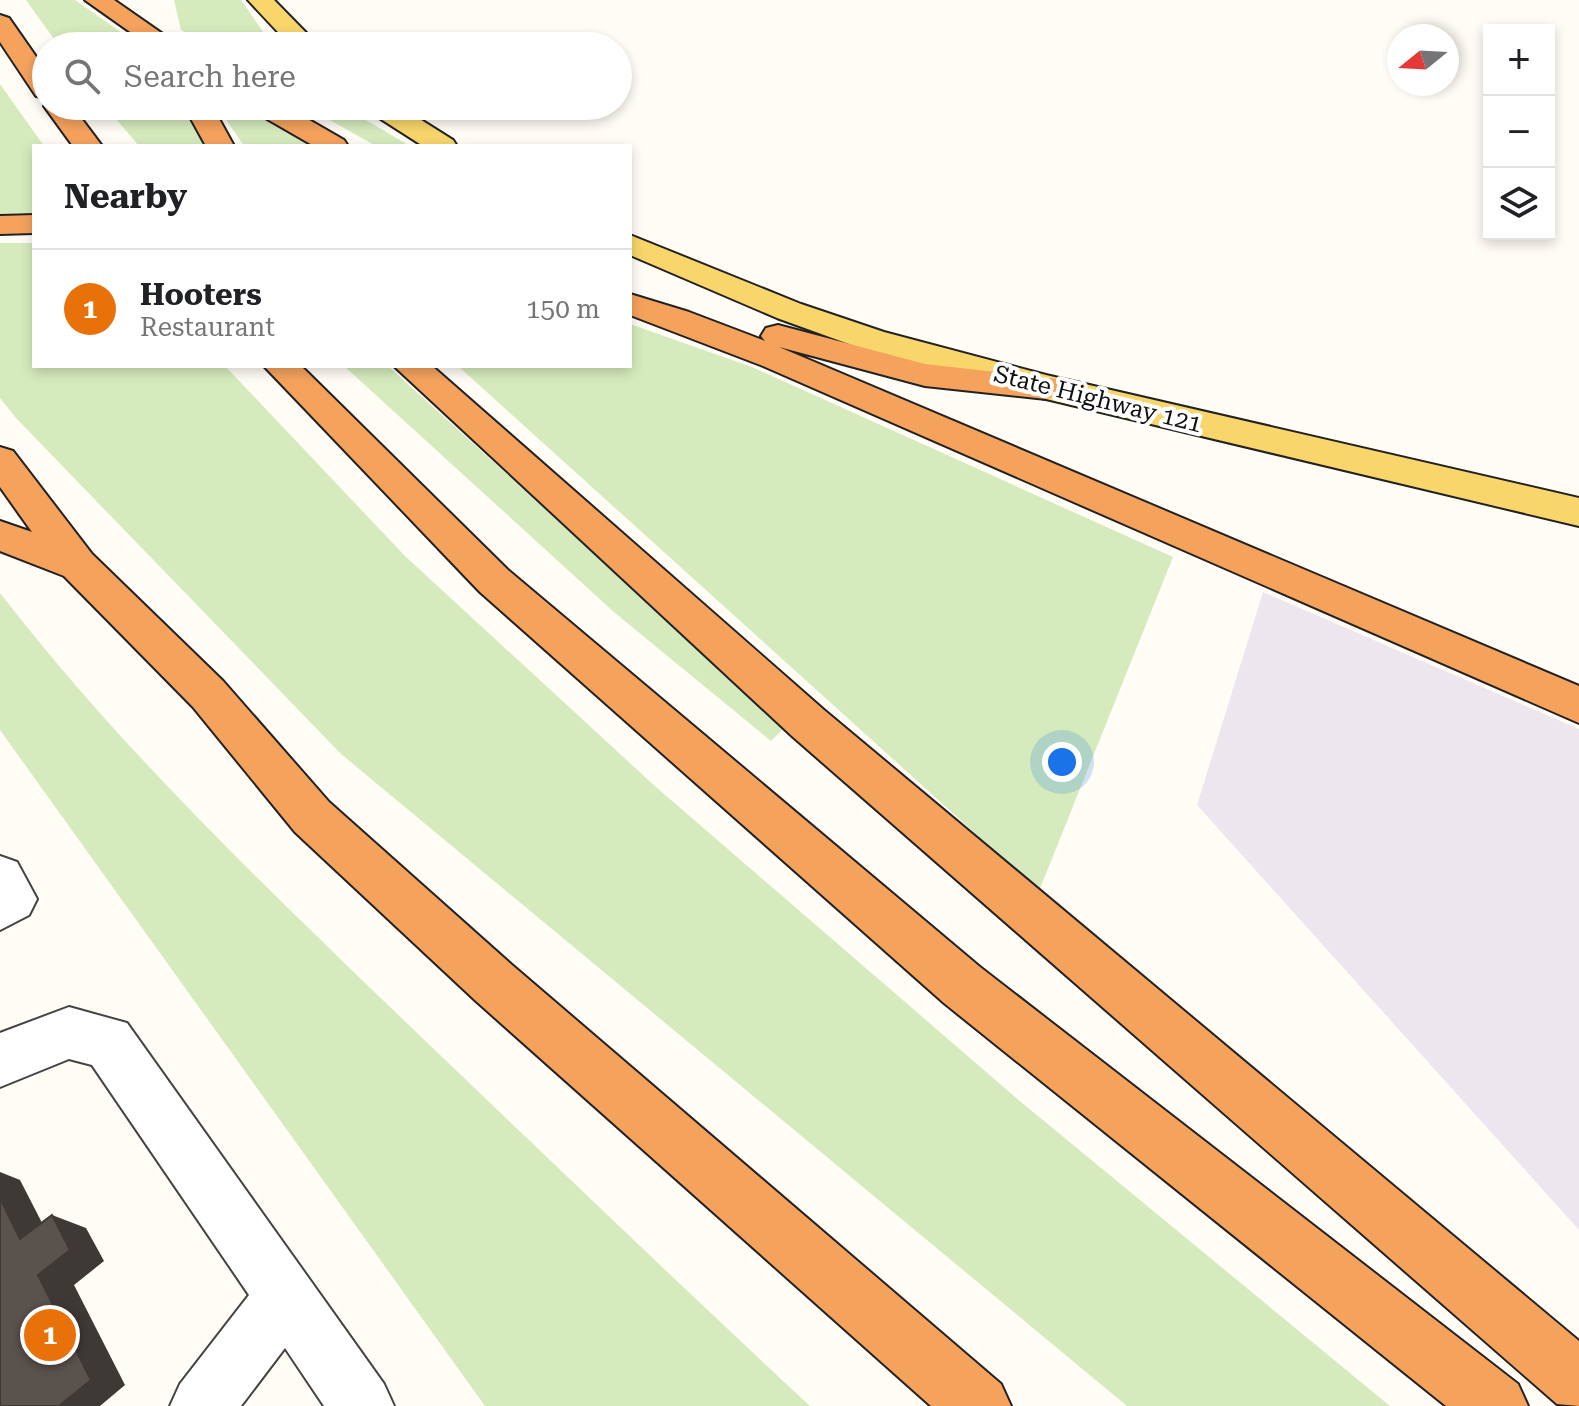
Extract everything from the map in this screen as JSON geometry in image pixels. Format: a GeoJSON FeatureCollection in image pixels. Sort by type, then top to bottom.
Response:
{"type":"FeatureCollection","features":[{"type":"Feature","properties":{"kind":"highway"},"geometry":{"type":"LineString","coordinates":[[97,0],[144,32]]}},
{"type":"Feature","properties":{"kind":"highway"},"geometry":{"type":"LineString","coordinates":[[161,14],[168,32]]}},
{"type":"Feature","properties":{"kind":"highway"},"geometry":{"type":"LineString","coordinates":[[0,23],[32,70]]}},
{"type":"Feature","properties":{"kind":"highway"},"geometry":{"type":"LineString","coordinates":[[68,120],[86,144]]}},
{"type":"Feature","properties":{"kind":"highway"},"geometry":{"type":"LineString","coordinates":[[206,120],[219,144]]}},
{"type":"Feature","properties":{"kind":"highway"},"geometry":{"type":"LineString","coordinates":[[289,120],[331,144]]}},
{"type":"Feature","properties":{"kind":"highway"},"geometry":{"type":"LineString","coordinates":[[0,225],[32,224]]}},
{"type":"Feature","properties":{"kind":"highway"},"geometry":{"type":"LineString","coordinates":[[632,286],[775,335],[925,375],[1046,387]]}},
{"type":"Feature","properties":{"kind":"highway"},"geometry":{"type":"LineString","coordinates":[[632,305],[775,358],[1579,705]]}},
{"type":"Feature","properties":{"kind":"highway"},"geometry":{"type":"LineString","coordinates":[[283,368],[494,581],[962,985],[1496,1406]]}},
{"type":"Feature","properties":{"kind":"highway"},"geometry":{"type":"LineString","coordinates":[[413,368],[808,723],[1579,1382]]}},
{"type":"Feature","properties":{"kind":"highway"},"geometry":{"type":"LineString","coordinates":[[0,460],[78,565],[208,694],[312,817],[494,983],[979,1406]]}},
{"type":"Feature","properties":{"kind":"highway"},"geometry":{"type":"LineString","coordinates":[[0,535],[78,565]]}},
{"type":"Feature","properties":{"kind":"main road"},"geometry":{"type":"LineString","coordinates":[[260,0],[292,32]]}},
{"type":"Feature","properties":{"kind":"main road"},"geometry":{"type":"LineString","coordinates":[[402,120],[440,144]]}},
{"type":"Feature","properties":{"kind":"main road","name":"State Highway 121"},"geometry":{"type":"LineString","coordinates":[[632,245],[789,311],[872,340],[1046,387],[1579,512]]}},
{"type":"Feature","properties":{"kind":"lane"},"geometry":{"type":"LineString","coordinates":[[0,878],[12,899],[0,907]]}},
{"type":"Feature","properties":{"kind":"lane"},"geometry":{"type":"LineString","coordinates":[[0,1060],[69,1033],[108,1042],[362,1406]]}},
{"type":"Feature","properties":{"kind":"lane"},"geometry":{"type":"LineString","coordinates":[[202,1406],[286,1297]]}},
{"type":"Feature","properties":{"kind":"shaded area"},"geometry":{"type":"Polygon","coordinates":[[[1263,592],[1579,729],[1579,1230],[1197,805],[1263,592]]]}},
{"type":"Feature","properties":{"kind":"green space"},"geometry":{"type":"Polygon","coordinates":[[[26,0],[75,0],[121,32],[49,32],[26,0]]]}},
{"type":"Feature","properties":{"kind":"green space"},"geometry":{"type":"Polygon","coordinates":[[[174,0],[241,0],[263,32],[184,32],[181,30],[174,0]]]}},
{"type":"Feature","properties":{"kind":"green space"},"geometry":{"type":"Polygon","coordinates":[[[0,84],[43,144],[32,144],[32,213],[0,214],[0,84]]]}},
{"type":"Feature","properties":{"kind":"green space"},"geometry":{"type":"Polygon","coordinates":[[[117,120],[189,120],[203,144],[137,144],[117,120]]]}},
{"type":"Feature","properties":{"kind":"green space"},"geometry":{"type":"Polygon","coordinates":[[[226,120],[265,120],[307,144],[243,144],[226,120]]]}},
{"type":"Feature","properties":{"kind":"green space"},"geometry":{"type":"Polygon","coordinates":[[[330,120],[366,120],[407,144],[372,144],[330,120]]]}},
{"type":"Feature","properties":{"kind":"green space"},"geometry":{"type":"Polygon","coordinates":[[[0,243],[32,243],[32,368],[227,368],[405,556],[657,788],[1021,1102],[1390,1406],[1127,1406],[341,754],[0,398],[0,243]]]}},
{"type":"Feature","properties":{"kind":"green space"},"geometry":{"type":"Polygon","coordinates":[[[632,325],[752,367],[1173,557],[1039,891],[460,368],[632,368],[632,325]]]}},
{"type":"Feature","properties":{"kind":"green space"},"geometry":{"type":"Polygon","coordinates":[[[346,368],[390,368],[785,727],[771,741],[615,613],[346,368]]]}},
{"type":"Feature","properties":{"kind":"green space"},"geometry":{"type":"Polygon","coordinates":[[[0,593],[91,703],[187,807],[546,1157],[810,1406],[485,1406],[0,730],[0,593]]]}},
{"type":"Feature","properties":{"kind":"building"},"geometry":{"type":"Polygon","coordinates":[[[0,1198],[20,1239],[52,1215],[70,1250],[38,1275],[91,1380],[59,1406],[0,1406],[0,1198]]]}},
{"type":"Feature","properties":{"kind":"place","name":"Hooters"},"geometry":{"type":"Point","coordinates":[50,1335]}}]}
